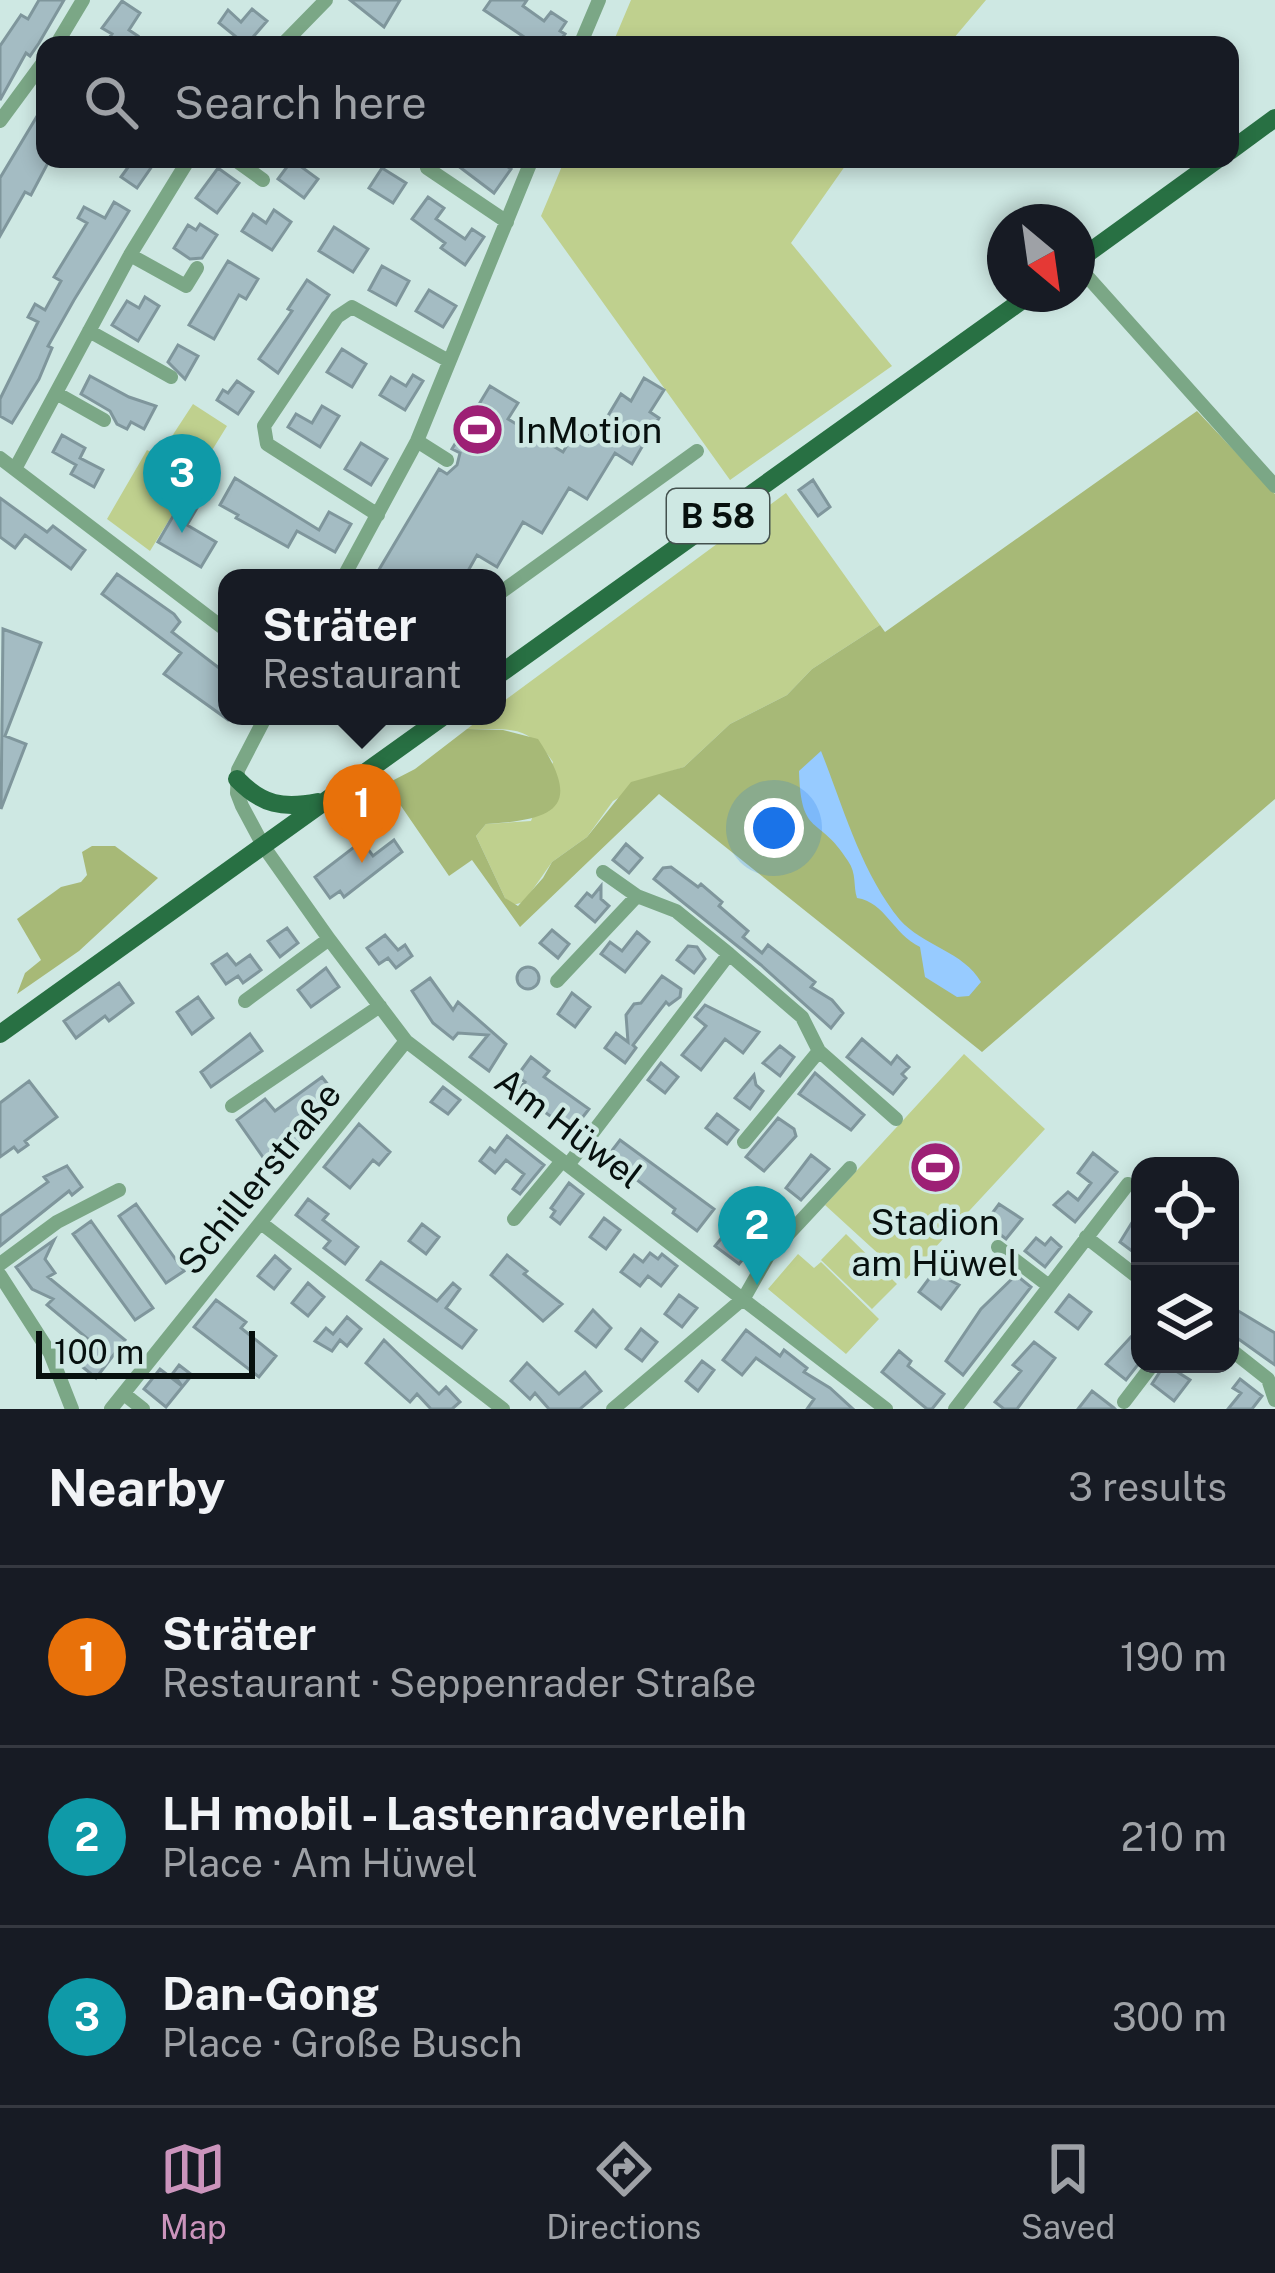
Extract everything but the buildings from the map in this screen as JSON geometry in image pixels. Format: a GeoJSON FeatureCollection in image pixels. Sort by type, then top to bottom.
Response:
{"type":"FeatureCollection","features":[{"type":"Feature","properties":{"kind":"main road"},"geometry":{"type":"LineString","coordinates":[[1239,144],[1275,118]]}},
{"type":"Feature","properties":{"kind":"main road"},"geometry":{"type":"LineString","coordinates":[[1095,250],[1206,168]]}},
{"type":"Feature","properties":{"kind":"main road","name":"B 58"},"geometry":{"type":"LineString","coordinates":[[506,670],[1006,312]]}},
{"type":"Feature","properties":{"kind":"main road"},"geometry":{"type":"LineString","coordinates":[[0,1034],[432,725]]}},
{"type":"Feature","properties":{"kind":"main road"},"geometry":{"type":"LineString","coordinates":[[237,779],[253,796],[272,805],[329,799]]}},
{"type":"Feature","properties":{"kind":"street"},"geometry":{"type":"LineString","coordinates":[[61,36],[82,0]]}},
{"type":"Feature","properties":{"kind":"street"},"geometry":{"type":"LineString","coordinates":[[293,36],[326,0]]}},
{"type":"Feature","properties":{"kind":"street"},"geometry":{"type":"LineString","coordinates":[[584,36],[599,0]]}},
{"type":"Feature","properties":{"kind":"street"},"geometry":{"type":"LineString","coordinates":[[0,122],[36,72]]}},
{"type":"Feature","properties":{"kind":"street"},"geometry":{"type":"LineString","coordinates":[[15,470],[130,255],[183,168]]}},
{"type":"Feature","properties":{"kind":"street"},"geometry":{"type":"LineString","coordinates":[[247,168],[262,180]]}},
{"type":"Feature","properties":{"kind":"street"},"geometry":{"type":"LineString","coordinates":[[428,168],[507,222]]}},
{"type":"Feature","properties":{"kind":"street"},"geometry":{"type":"LineString","coordinates":[[348,569],[417,441],[528,168]]}},
{"type":"Feature","properties":{"kind":"street"},"geometry":{"type":"LineString","coordinates":[[130,255],[186,286],[197,268]]}},
{"type":"Feature","properties":{"kind":"street"},"geometry":{"type":"LineString","coordinates":[[1095,283],[1275,486]]}},
{"type":"Feature","properties":{"kind":"street"},"geometry":{"type":"LineString","coordinates":[[378,515],[266,444],[264,426],[337,317],[352,307],[447,360]]}},
{"type":"Feature","properties":{"kind":"street"},"geometry":{"type":"LineString","coordinates":[[89,331],[171,377]]}},
{"type":"Feature","properties":{"kind":"street"},"geometry":{"type":"LineString","coordinates":[[56,393],[104,420]]}},
{"type":"Feature","properties":{"kind":"street"},"geometry":{"type":"LineString","coordinates":[[417,441],[447,460]]}},
{"type":"Feature","properties":{"kind":"street"},"geometry":{"type":"LineString","coordinates":[[506,589],[697,451]]}},
{"type":"Feature","properties":{"kind":"street"},"geometry":{"type":"LineString","coordinates":[[0,458],[218,624]]}},
{"type":"Feature","properties":{"kind":"street"},"geometry":{"type":"LineString","coordinates":[[237,779],[262,725]]}},
{"type":"Feature","properties":{"kind":"street","name":"Am Hüwel"},"geometry":{"type":"LineString","coordinates":[[237,779],[242,806],[264,847],[406,1041],[886,1409]]}},
{"type":"Feature","properties":{"kind":"street"},"geometry":{"type":"LineString","coordinates":[[603,872],[637,896],[676,911],[728,953],[802,1017],[819,1051],[896,1119]]}},
{"type":"Feature","properties":{"kind":"street"},"geometry":{"type":"LineString","coordinates":[[557,981],[637,896]]}},
{"type":"Feature","properties":{"kind":"street"},"geometry":{"type":"LineString","coordinates":[[244,1000],[329,939]]}},
{"type":"Feature","properties":{"kind":"street"},"geometry":{"type":"LineString","coordinates":[[514,1219],[565,1163],[728,953]]}},
{"type":"Feature","properties":{"kind":"street"},"geometry":{"type":"LineString","coordinates":[[232,1106],[380,1006]]}},
{"type":"Feature","properties":{"kind":"street","name":"Schillerstraße"},"geometry":{"type":"LineString","coordinates":[[112,1409],[406,1041]]}},
{"type":"Feature","properties":{"kind":"street"},"geometry":{"type":"LineString","coordinates":[[744,1142],[819,1051]]}},
{"type":"Feature","properties":{"kind":"street"},"geometry":{"type":"LineString","coordinates":[[613,1409],[744,1298],[768,1256],[850,1168]]}},
{"type":"Feature","properties":{"kind":"street"},"geometry":{"type":"LineString","coordinates":[[955,1409],[1128,1184]]}},
{"type":"Feature","properties":{"kind":"street"},"geometry":{"type":"LineString","coordinates":[[0,1264],[57,1222],[119,1190]]}},
{"type":"Feature","properties":{"kind":"street"},"geometry":{"type":"LineString","coordinates":[[261,1223],[503,1409]]}},
{"type":"Feature","properties":{"kind":"street"},"geometry":{"type":"LineString","coordinates":[[1086,1237],[1131,1272]]}},
{"type":"Feature","properties":{"kind":"street"},"geometry":{"type":"LineString","coordinates":[[998,1246],[1049,1286]]}},
{"type":"Feature","properties":{"kind":"street"},"geometry":{"type":"LineString","coordinates":[[0,1275],[50,1353],[72,1409]]}},
{"type":"Feature","properties":{"kind":"street"},"geometry":{"type":"LineString","coordinates":[[1239,1356],[1268,1379],[1273,1404]]}},
{"type":"Feature","properties":{"kind":"street"},"geometry":{"type":"LineString","coordinates":[[1124,1402],[1146,1373]]}},
{"type":"Feature","properties":{"kind":"street"},"geometry":{"type":"LineString","coordinates":[[124,1394],[143,1409]]}},
{"type":"Feature","properties":{"kind":"green space"},"geometry":{"type":"Polygon","coordinates":[[[631,0],[986,0],[956,36],[616,36],[631,0]]]}},
{"type":"Feature","properties":{"kind":"green space"},"geometry":{"type":"Polygon","coordinates":[[[561,168],[844,168],[791,243],[892,366],[730,480],[541,216],[561,168]]]}},
{"type":"Feature","properties":{"kind":"green space"},"geometry":{"type":"Polygon","coordinates":[[[193,404],[227,426],[150,551],[107,519],[147,450],[159,456],[193,404]]]}},
{"type":"Feature","properties":{"kind":"green space"},"geometry":{"type":"Polygon","coordinates":[[[1197,411],[1275,494],[1275,799],[982,1052],[659,794],[520,927],[472,860],[449,876],[386,784],[415,769],[467,729],[503,730],[538,739],[559,780],[556,806],[530,819],[486,824],[476,836],[505,898],[518,906],[552,862],[587,837],[631,782],[684,767],[730,724],[787,695],[812,669],[880,625],[885,632],[1197,411]]]}},
{"type":"Feature","properties":{"kind":"green space"},"geometry":{"type":"Polygon","coordinates":[[[786,493],[880,625],[812,669],[787,695],[730,724],[684,767],[613,801],[587,837],[552,862],[524,902],[513,905],[505,898],[476,836],[486,824],[531,821],[553,762],[535,741],[517,731],[467,729],[506,725],[506,699],[786,493]]]}},
{"type":"Feature","properties":{"kind":"green space"},"geometry":{"type":"Polygon","coordinates":[[[92,846],[115,846],[158,878],[79,951],[17,994],[25,973],[41,960],[17,919],[61,887],[81,882],[87,875],[82,852],[92,846]]]}},
{"type":"Feature","properties":{"kind":"green space","name":"Stadion am Hüwel"},"geometry":{"type":"Polygon","coordinates":[[[964,1054],[1045,1129],[906,1279],[825,1205],[964,1054]]]}},
{"type":"Feature","properties":{"kind":"green space"},"geometry":{"type":"Polygon","coordinates":[[[846,1234],[897,1284],[872,1309],[821,1260],[846,1234]]]}},
{"type":"Feature","properties":{"kind":"green space"},"geometry":{"type":"Polygon","coordinates":[[[798,1254],[814,1268],[821,1262],[879,1319],[846,1354],[768,1289],[798,1254]]]}},
{"type":"Feature","properties":{"kind":"water"},"geometry":{"type":"Polygon","coordinates":[[[821,751],[874,882],[909,929],[974,972],[981,982],[969,996],[957,997],[925,977],[920,947],[875,906],[857,898],[848,861],[808,817],[799,771],[821,751]]]}},
{"type":"Feature","properties":{"kind":"place","name":"InMotion"},"geometry":{"type":"Point","coordinates":[477,430]}},
{"type":"Feature","properties":{"kind":"place","name":"Dan-Gong"},"geometry":{"type":"Point","coordinates":[182,533]}},
{"type":"Feature","properties":{"kind":"place","name":"Sträter"},"geometry":{"type":"Point","coordinates":[362,863]}},
{"type":"Feature","properties":{"kind":"place","name":"Stadion am Hüwel"},"geometry":{"type":"Point","coordinates":[935,1167]}},
{"type":"Feature","properties":{"kind":"place","name":"LH mobil - Lastenradverleih"},"geometry":{"type":"Point","coordinates":[757,1285]}}]}
